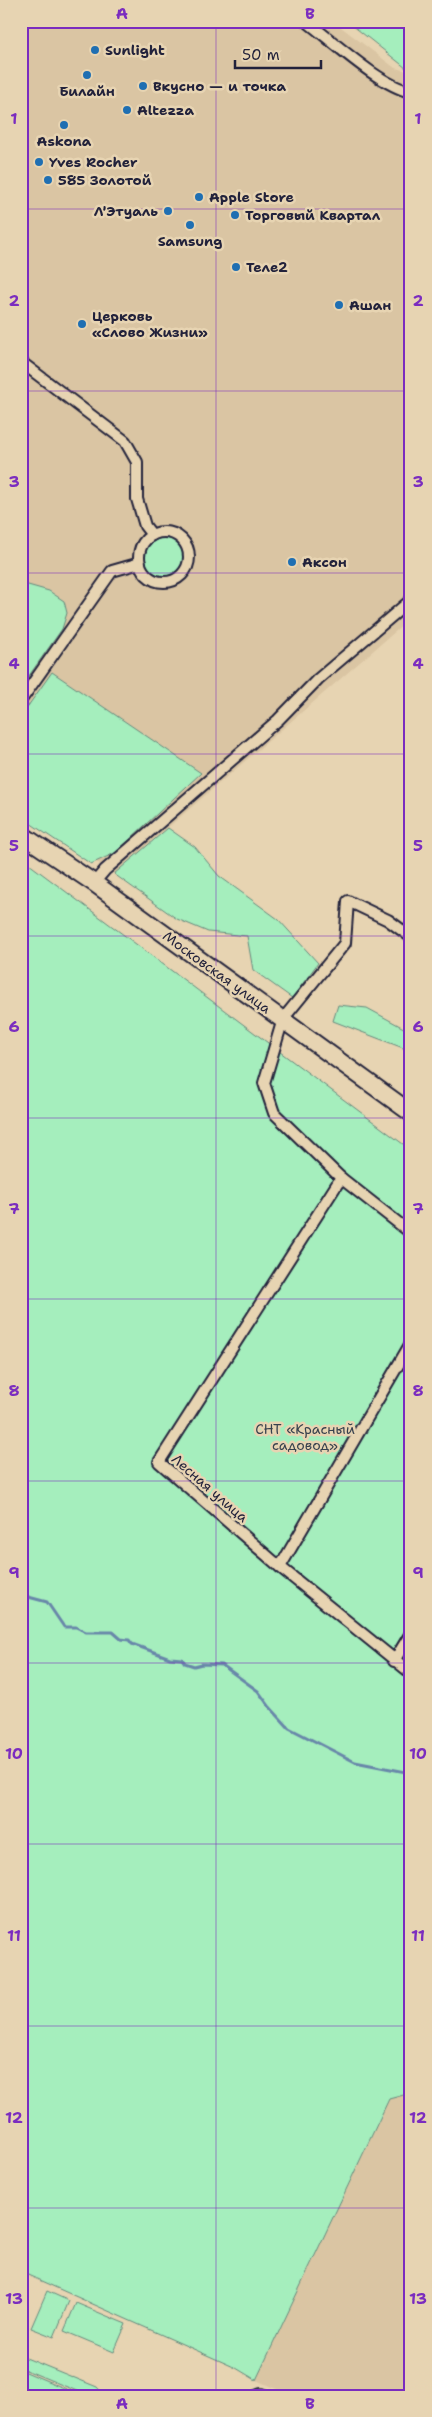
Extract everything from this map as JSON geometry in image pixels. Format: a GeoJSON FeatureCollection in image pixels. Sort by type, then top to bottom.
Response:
{"type":"FeatureCollection","features":[{"type":"Feature","properties":{"kind":"main road","name":"Московская улица"},"geometry":{"type":"LineString","coordinates":[[21,834],[94,883],[411,1113]]}},
{"type":"Feature","properties":{"kind":"street"},"geometry":{"type":"LineString","coordinates":[[306,21],[382,79],[402,90],[411,92]]}},
{"type":"Feature","properties":{"kind":"street"},"geometry":{"type":"LineString","coordinates":[[21,362],[125,441],[137,462],[138,499],[145,526],[152,535]]}},
{"type":"Feature","properties":{"kind":"street"},"geometry":{"type":"LineString","coordinates":[[171,532],[182,539],[190,556],[186,569],[177,578],[158,581],[147,575],[140,564],[140,550],[146,539],[152,535],[171,532]]}},
{"type":"Feature","properties":{"kind":"street"},"geometry":{"type":"LineString","coordinates":[[21,700],[112,571],[140,564]]}},
{"type":"Feature","properties":{"kind":"street"},"geometry":{"type":"LineString","coordinates":[[94,883],[105,870],[278,720],[318,679],[411,600]]}},
{"type":"Feature","properties":{"kind":"street"},"geometry":{"type":"LineString","coordinates":[[411,937],[388,920],[348,901],[345,943],[283,1020],[264,1083],[274,1113],[341,1178],[411,1234]]}},
{"type":"Feature","properties":{"kind":"street","name":"Лесная улица"},"geometry":{"type":"LineString","coordinates":[[341,1178],[159,1462],[280,1567],[411,1674]]}},
{"type":"Feature","properties":{"kind":"street"},"geometry":{"type":"LineString","coordinates":[[280,1567],[411,1343]]}},
{"type":"Feature","properties":{"kind":"street"},"geometry":{"type":"LineString","coordinates":[[394,1661],[411,1633]]}},
{"type":"Feature","properties":{"kind":"street"},"geometry":{"type":"LineString","coordinates":[[256,2396],[261,2394],[266,2396]]}},
{"type":"Feature","properties":{"kind":"shaded area"},"geometry":{"type":"Polygon","coordinates":[[[21,21],[333,21],[395,68],[411,72],[411,618],[114,874],[21,809],[21,21]]]}},
{"type":"Feature","properties":{"kind":"shaded area"},"geometry":{"type":"Polygon","coordinates":[[[411,2093],[411,2396],[292,2396],[256,2380],[389,2099],[411,2093]]]}},
{"type":"Feature","properties":{"kind":"green space"},"geometry":{"type":"Polygon","coordinates":[[[347,21],[411,21],[411,72],[347,21]]]}},
{"type":"Feature","properties":{"kind":"green space"},"geometry":{"type":"Polygon","coordinates":[[[164,538],[178,543],[183,557],[178,571],[164,576],[150,571],[145,557],[150,543],[164,538]]]}},
{"type":"Feature","properties":{"kind":"green space"},"geometry":{"type":"Polygon","coordinates":[[[21,583],[49,591],[64,601],[67,613],[62,629],[21,687],[21,583]]]}},
{"type":"Feature","properties":{"kind":"green space"},"geometry":{"type":"Polygon","coordinates":[[[52,672],[201,773],[115,853],[91,864],[21,817],[21,716],[52,672]]]}},
{"type":"Feature","properties":{"kind":"green space"},"geometry":{"type":"Polygon","coordinates":[[[168,828],[195,847],[219,876],[278,919],[318,963],[292,998],[253,970],[247,936],[208,932],[177,919],[114,874],[168,828]]]}},
{"type":"Feature","properties":{"kind":"green space","name":"СНТ «Красный садовод»"},"geometry":{"type":"Polygon","coordinates":[[[21,858],[411,1150],[411,2093],[389,2099],[256,2380],[236,2368],[21,2272],[21,858]]]}},
{"type":"Feature","properties":{"kind":"green space"},"geometry":{"type":"Polygon","coordinates":[[[338,1005],[367,1008],[411,1032],[411,1051],[333,1021],[338,1005]]]}},
{"type":"Feature","properties":{"kind":"green space"},"geometry":{"type":"Polygon","coordinates":[[[47,2291],[69,2301],[54,2337],[31,2328],[47,2291]]]}},
{"type":"Feature","properties":{"kind":"green space"},"geometry":{"type":"Polygon","coordinates":[[[76,2303],[126,2324],[114,2352],[64,2331],[76,2303]]]}},
{"type":"Feature","properties":{"kind":"green space"},"geometry":{"type":"Polygon","coordinates":[[[21,2356],[97,2387],[105,2396],[89,2396],[21,2368],[21,2356]]]}},
{"type":"Feature","properties":{"kind":"green space"},"geometry":{"type":"Polygon","coordinates":[[[21,2370],[83,2396],[21,2396],[21,2370]]]}},
{"type":"Feature","properties":{"kind":"waterway"},"geometry":{"type":"LineString","coordinates":[[21,1595],[47,1602],[64,1627],[76,1627],[86,1632],[113,1632],[121,1639],[129,1640],[132,1644],[170,1658],[182,1659],[185,1663],[194,1666],[202,1664],[222,1665],[258,1691],[289,1728],[355,1762],[411,1773]]}},
{"type":"Feature","properties":{"kind":"place","name":"Sunlight"},"geometry":{"type":"Point","coordinates":[95,50]}},
{"type":"Feature","properties":{"kind":"place","name":"Билайн"},"geometry":{"type":"Point","coordinates":[87,75]}},
{"type":"Feature","properties":{"kind":"place","name":"Вкусно — и точка"},"geometry":{"type":"Point","coordinates":[143,86]}},
{"type":"Feature","properties":{"kind":"place","name":"Altezza"},"geometry":{"type":"Point","coordinates":[127,110]}},
{"type":"Feature","properties":{"kind":"place","name":"Askona"},"geometry":{"type":"Point","coordinates":[64,125]}},
{"type":"Feature","properties":{"kind":"place","name":"Yves Rocher"},"geometry":{"type":"Point","coordinates":[39,162]}},
{"type":"Feature","properties":{"kind":"place","name":"585 Золотой"},"geometry":{"type":"Point","coordinates":[48,180]}},
{"type":"Feature","properties":{"kind":"place","name":"Apple Store"},"geometry":{"type":"Point","coordinates":[199,197]}},
{"type":"Feature","properties":{"kind":"place","name":"Л'Этуаль"},"geometry":{"type":"Point","coordinates":[168,211]}},
{"type":"Feature","properties":{"kind":"place","name":"Торговый Квартал"},"geometry":{"type":"Point","coordinates":[235,215]}},
{"type":"Feature","properties":{"kind":"place","name":"Samsung"},"geometry":{"type":"Point","coordinates":[190,225]}},
{"type":"Feature","properties":{"kind":"place","name":"Теле2"},"geometry":{"type":"Point","coordinates":[236,267]}},
{"type":"Feature","properties":{"kind":"place","name":"Ашан"},"geometry":{"type":"Point","coordinates":[339,305]}},
{"type":"Feature","properties":{"kind":"place","name":"Церковь «Слово Жизни»"},"geometry":{"type":"Point","coordinates":[82,324]}},
{"type":"Feature","properties":{"kind":"place","name":"Аксон"},"geometry":{"type":"Point","coordinates":[292,562]}}]}
